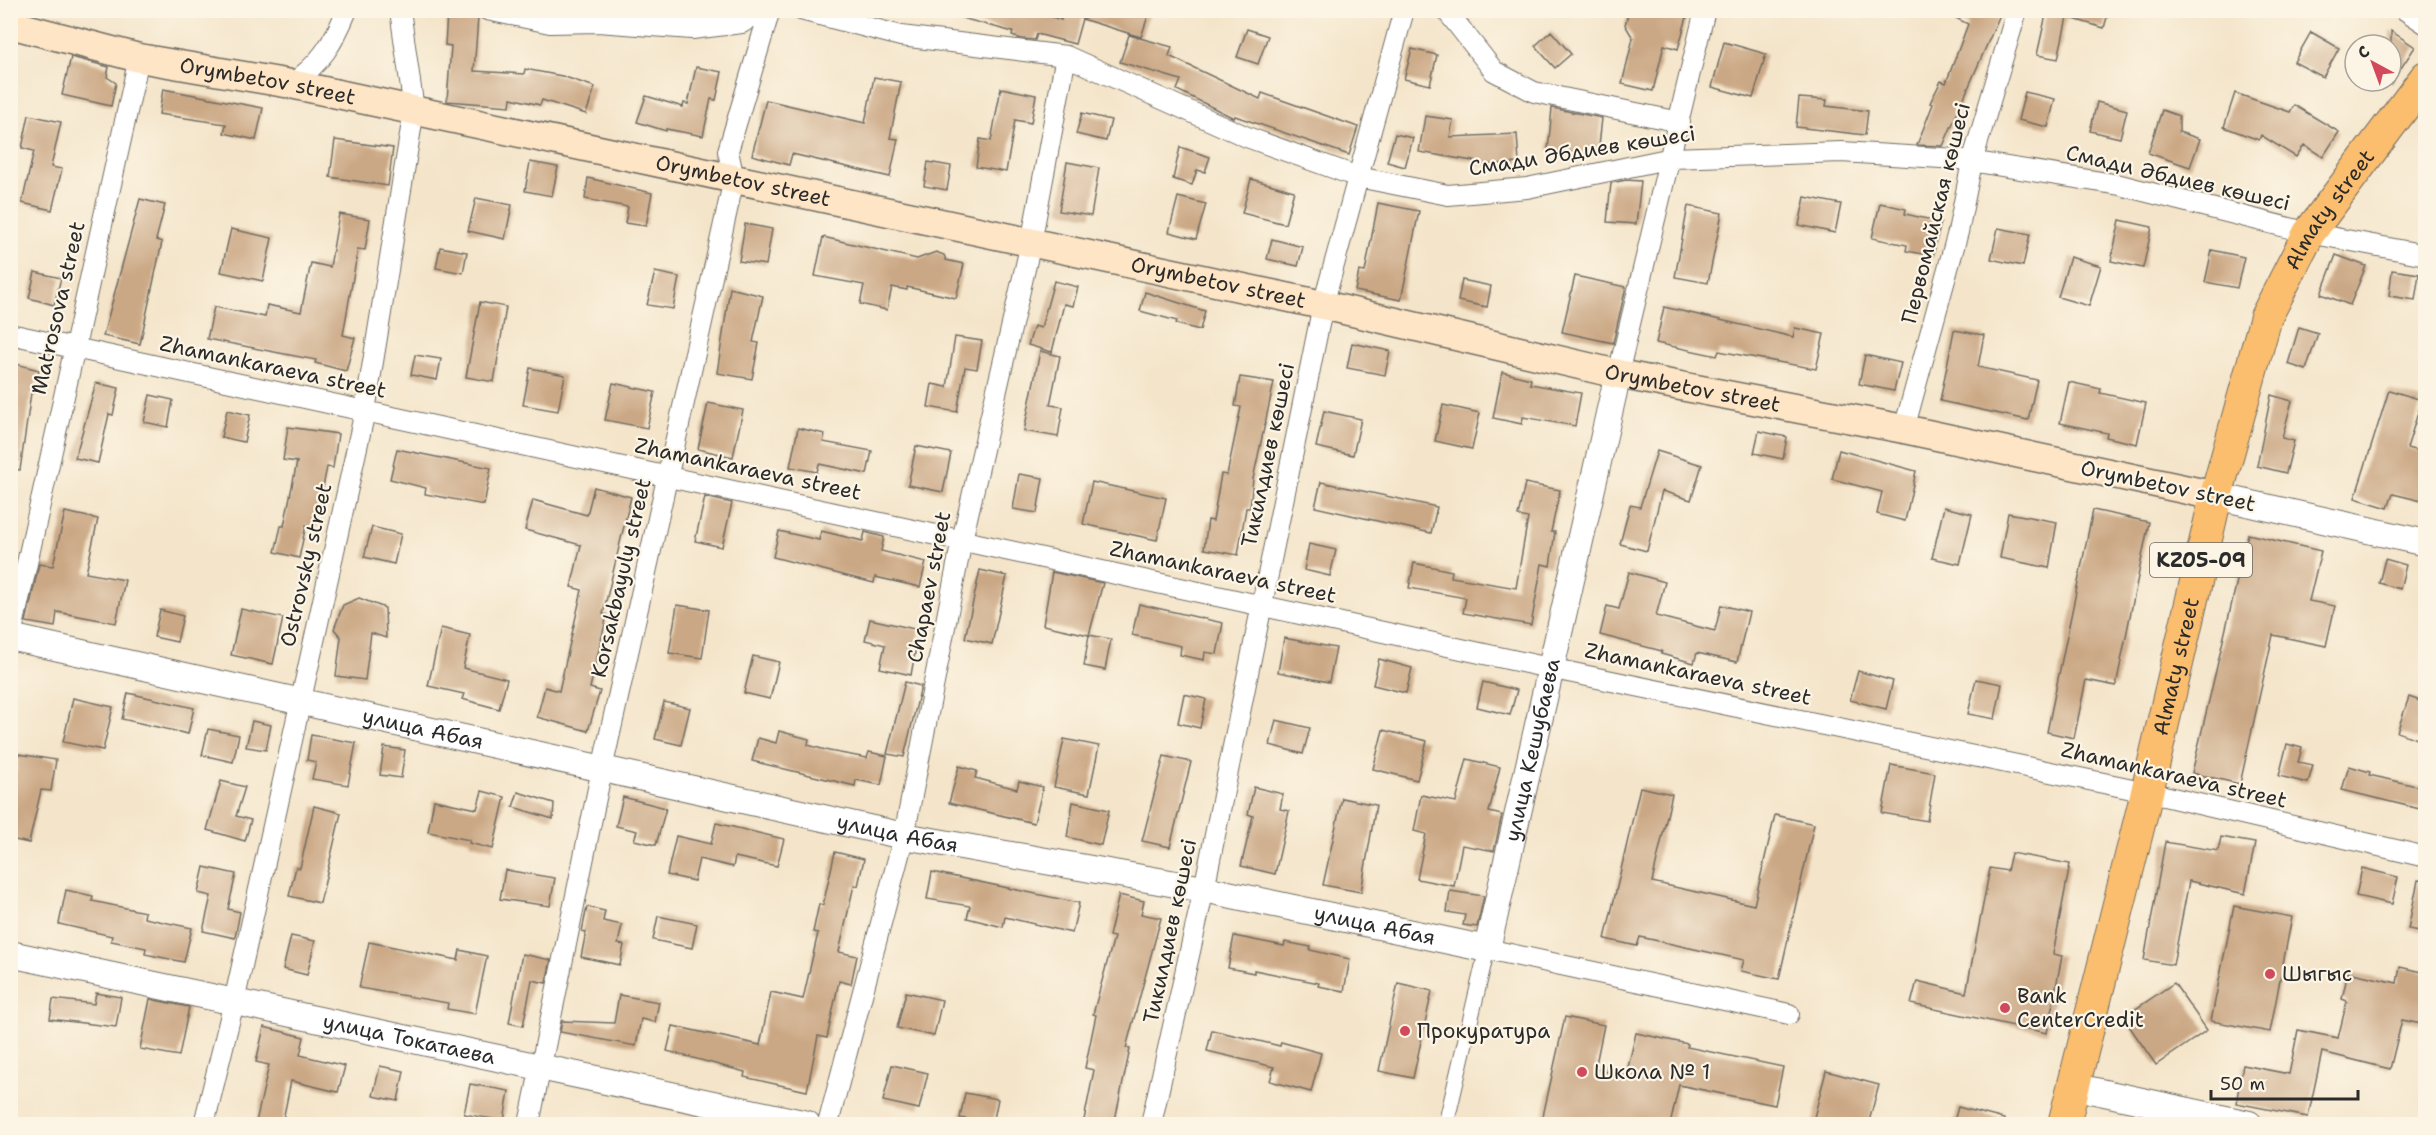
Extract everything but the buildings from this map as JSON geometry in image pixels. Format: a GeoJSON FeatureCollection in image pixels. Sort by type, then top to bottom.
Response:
{"type":"FeatureCollection","features":[{"type":"Feature","properties":{"kind":"main road","name":"Orymbetov street"},"geometry":{"type":"LineString","coordinates":[[10,24],[139,58],[291,84],[1323,305],[1618,374],[1904,429],[2216,496]]}},
{"type":"Feature","properties":{"kind":"main road","name":"Almaty street"},"geometry":{"type":"LineString","coordinates":[[2064,1125],[2147,792],[2216,496],[2266,317],[2309,233],[2426,77]]}},
{"type":"Feature","properties":{"kind":"street"},"geometry":{"type":"LineString","coordinates":[[291,84],[320,62],[337,34],[347,10]]}},
{"type":"Feature","properties":{"kind":"street","name":"Ostrovsky street"},"geometry":{"type":"LineString","coordinates":[[204,1125],[234,1002],[365,411],[414,110],[400,10]]}},
{"type":"Feature","properties":{"kind":"street"},"geometry":{"type":"LineString","coordinates":[[487,10],[550,23],[598,22],[692,29],[742,23],[761,10]]}},
{"type":"Feature","properties":{"kind":"street","name":"Korsakbayuly street"},"geometry":{"type":"LineString","coordinates":[[529,1125],[602,769],[734,179],[728,151],[770,10]]}},
{"type":"Feature","properties":{"kind":"street","name":"Смади Әбдиев көшесі"},"geometry":{"type":"LineString","coordinates":[[801,10],[901,36],[1066,56],[1247,137],[1358,177],[1448,195],[1527,188],[1672,158],[1841,152],[1972,162],[2120,185],[2309,233],[2426,255]]}},
{"type":"Feature","properties":{"kind":"street","name":"Тикилдиев көшесі"},"geometry":{"type":"LineString","coordinates":[[1151,1125],[1204,889],[1323,305],[1404,10]]}},
{"type":"Feature","properties":{"kind":"street"},"geometry":{"type":"LineString","coordinates":[[1446,10],[1494,71],[1534,92],[1680,122]]}},
{"type":"Feature","properties":{"kind":"street"},"geometry":{"type":"LineString","coordinates":[[1618,374],[1672,158],[1705,10]]}},
{"type":"Feature","properties":{"kind":"street","name":"Первомайская көшесі"},"geometry":{"type":"LineString","coordinates":[[1904,429],[1958,232],[1972,162],[2017,10]]}},
{"type":"Feature","properties":{"kind":"street"},"geometry":{"type":"LineString","coordinates":[[2405,10],[2426,24]]}},
{"type":"Feature","properties":{"kind":"street","name":"Chapaev street"},"geometry":{"type":"LineString","coordinates":[[828,1125],[904,836],[962,540],[1031,243],[1066,56]]}},
{"type":"Feature","properties":{"kind":"street","name":"Matrosova street"},"geometry":{"type":"LineString","coordinates":[[11,638],[73,348],[139,58]]}},
{"type":"Feature","properties":{"kind":"street","name":"Zhamankaraeva street"},"geometry":{"type":"LineString","coordinates":[[10,334],[1549,668],[2147,792],[2426,857]]}},
{"type":"Feature","properties":{"kind":"street","name":"улица Кешубаева"},"geometry":{"type":"LineString","coordinates":[[1446,1125],[1618,374]]}},
{"type":"Feature","properties":{"kind":"street","name":"Orymbetov street"},"geometry":{"type":"LineString","coordinates":[[2216,496],[2426,543]]}},
{"type":"Feature","properties":{"kind":"street","name":"улица Абая"},"geometry":{"type":"LineString","coordinates":[[11,638],[904,836],[1204,889],[1789,1014]]}},
{"type":"Feature","properties":{"kind":"street","name":"улица Токатаева"},"geometry":{"type":"LineString","coordinates":[[10,954],[807,1125]]}},
{"type":"Feature","properties":{"kind":"street"},"geometry":{"type":"LineString","coordinates":[[2072,1086],[2249,1125]]}},
{"type":"Feature","properties":{"kind":"place","name":"Шыгыс"},"geometry":{"type":"Point","coordinates":[2270,974]}},
{"type":"Feature","properties":{"kind":"place","name":"Bank CenterCredit"},"geometry":{"type":"Point","coordinates":[2005,1008]}},
{"type":"Feature","properties":{"kind":"place","name":"Прокуратура"},"geometry":{"type":"Point","coordinates":[1405,1031]}},
{"type":"Feature","properties":{"kind":"place","name":"Школа № 1"},"geometry":{"type":"Point","coordinates":[1582,1072]}}]}
